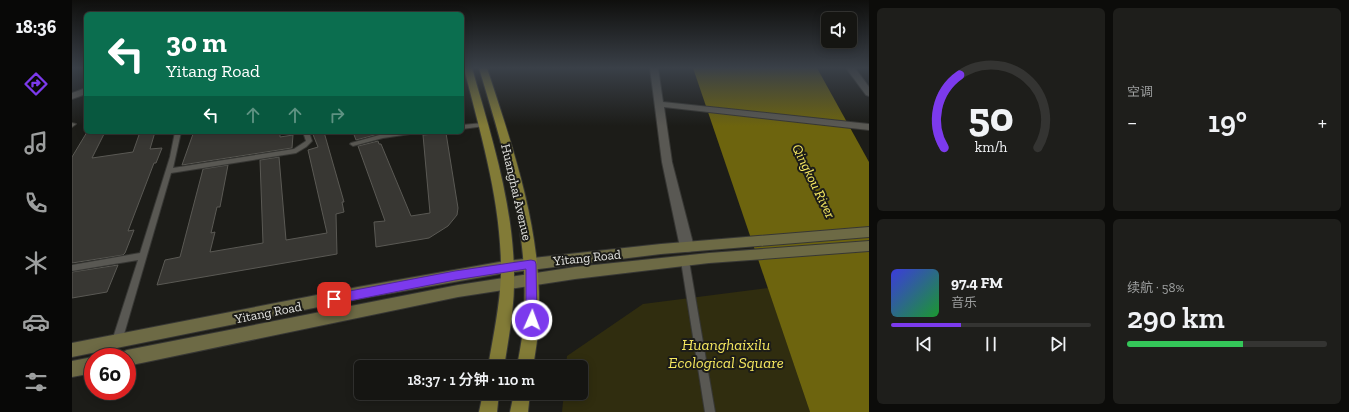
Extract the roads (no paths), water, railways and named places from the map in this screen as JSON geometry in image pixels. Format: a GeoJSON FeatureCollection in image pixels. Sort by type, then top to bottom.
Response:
{"type":"FeatureCollection","features":[{"type":"Feature","properties":{"kind":"main road","name":"Huanghai Avenue"},"geometry":{"type":"LineString","coordinates":[[473,87],[494,166],[502,209],[507,284],[505,315],[497,360]]}},
{"type":"Feature","properties":{"kind":"main road","name":"Huanghai Avenue"},"geometry":{"type":"LineString","coordinates":[[489,87],[513,165],[523,208],[531,264],[532,320],[527,360]]}},
{"type":"Feature","properties":{"kind":"main road","name":"Yitang Road"},"geometry":{"type":"LineString","coordinates":[[136,356],[458,291],[686,254],[869,232]]}},
{"type":"Feature","properties":{"kind":"main road","name":"Yitang Road"},"geometry":{"type":"LineString","coordinates":[[707,251],[869,246]]}},
{"type":"Feature","properties":{"kind":"main road","name":"Yitang Road"},"geometry":{"type":"LineString","coordinates":[[72,350],[455,275],[570,259],[686,254]]}},
{"type":"Feature","properties":{"kind":"main road"},"geometry":{"type":"LineString","coordinates":[[72,369],[84,367]]}},
{"type":"Feature","properties":{"kind":"main road"},"geometry":{"type":"LineString","coordinates":[[488,412],[490,400]]}},
{"type":"Feature","properties":{"kind":"main road"},"geometry":{"type":"LineString","coordinates":[[520,412],[521,400]]}},
{"type":"Feature","properties":{"kind":"street"},"geometry":{"type":"LineString","coordinates":[[657,87],[667,162],[686,254]]}},
{"type":"Feature","properties":{"kind":"street"},"geometry":{"type":"LineString","coordinates":[[72,96],[84,92]]}},
{"type":"Feature","properties":{"kind":"street"},"geometry":{"type":"LineString","coordinates":[[659,104],[869,127]]}},
{"type":"Feature","properties":{"kind":"lane"},"geometry":{"type":"LineString","coordinates":[[464,127],[483,125]]}},
{"type":"Feature","properties":{"kind":"lane"},"geometry":{"type":"LineString","coordinates":[[117,341],[168,171],[177,134]]}},
{"type":"Feature","properties":{"kind":"lane"},"geometry":{"type":"LineString","coordinates":[[168,171],[296,151],[304,146],[308,141],[306,134]]}},
{"type":"Feature","properties":{"kind":"lane"},"geometry":{"type":"LineString","coordinates":[[353,144],[396,134]]}},
{"type":"Feature","properties":{"kind":"lane"},"geometry":{"type":"LineString","coordinates":[[686,254],[710,412]]}},
{"type":"Feature","properties":{"kind":"lane"},"geometry":{"type":"LineString","coordinates":[[72,268],[143,256]]}},
{"type":"Feature","properties":{"kind":"water","name":"Qingkou River"},"geometry":{"type":"Polygon","coordinates":[[[700,87],[828,87],[869,162],[869,412],[810,412],[700,87]]]}},
{"type":"Feature","properties":{"kind":"park label","name":"Huanghaixilu Ecological Square"},"geometry":{"type":"Point","coordinates":[726,353]}}]}
